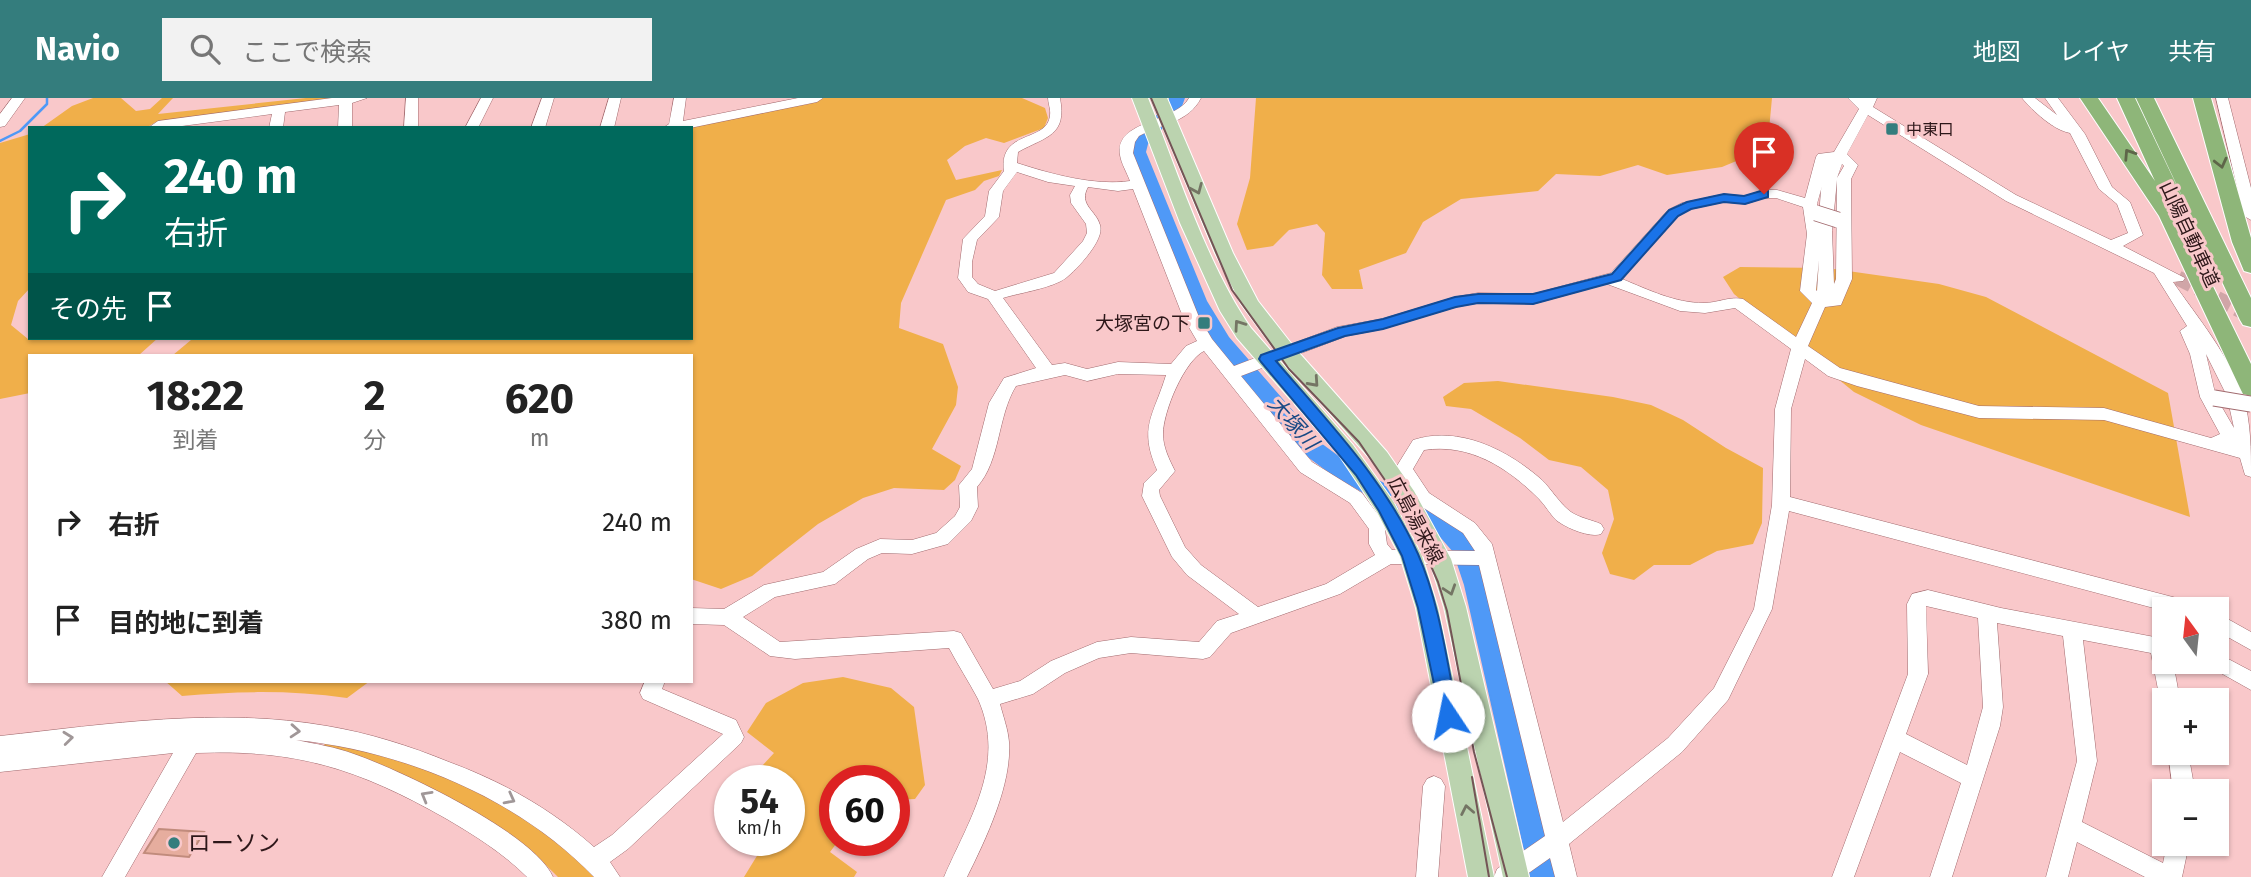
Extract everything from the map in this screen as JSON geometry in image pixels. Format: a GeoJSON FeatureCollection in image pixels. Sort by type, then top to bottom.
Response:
{"type":"FeatureCollection","features":[{"type":"Feature","properties":{"kind":"highway"},"geometry":{"type":"LineString","coordinates":[[2089,98],[2169,216],[2251,388]]}},
{"type":"Feature","properties":{"kind":"highway","name":"山陽自動車道"},"geometry":{"type":"LineString","coordinates":[[2126,98],[2251,372]]}},
{"type":"Feature","properties":{"kind":"highway","name":"山陽自動車道"},"geometry":{"type":"LineString","coordinates":[[2145,98],[2251,320]]}},
{"type":"Feature","properties":{"kind":"highway"},"geometry":{"type":"LineString","coordinates":[[2202,98],[2251,266]]}},
{"type":"Feature","properties":{"kind":"main road","name":"広島湯来線"},"geometry":{"type":"LineString","coordinates":[[1140,98],[1159,126],[1245,293],[1287,352],[1380,457],[1408,497],[1423,527],[1447,559],[1455,607],[1514,872]]}},
{"type":"Feature","properties":{"kind":"main road","name":"広島湯来線"},"geometry":{"type":"LineString","coordinates":[[1160,101],[1159,126],[1215,284],[1229,311],[1260,361],[1362,471],[1385,507],[1399,556],[1427,608],[1481,877]]}},
{"type":"Feature","properties":{"kind":"street"},"geometry":{"type":"LineString","coordinates":[[0,123],[19,98]]}},
{"type":"Feature","properties":{"kind":"street"},"geometry":{"type":"LineString","coordinates":[[157,126],[217,122],[361,98]]}},
{"type":"Feature","properties":{"kind":"street"},"geometry":{"type":"LineString","coordinates":[[411,126],[412,98]]}},
{"type":"Feature","properties":{"kind":"street"},"geometry":{"type":"LineString","coordinates":[[472,126],[487,98]]}},
{"type":"Feature","properties":{"kind":"street"},"geometry":{"type":"LineString","coordinates":[[539,126],[548,98]]}},
{"type":"Feature","properties":{"kind":"street"},"geometry":{"type":"LineString","coordinates":[[608,126],[615,98]]}},
{"type":"Feature","properties":{"kind":"street"},"geometry":{"type":"LineString","coordinates":[[672,126],[680,98]]}},
{"type":"Feature","properties":{"kind":"street"},"geometry":{"type":"LineString","coordinates":[[743,114],[746,98]]}},
{"type":"Feature","properties":{"kind":"street"},"geometry":{"type":"LineString","coordinates":[[677,126],[817,98]]}},
{"type":"Feature","properties":{"kind":"street"},"geometry":{"type":"LineString","coordinates":[[1054,98],[1057,117],[1051,128],[1013,149],[1009,156],[1011,171],[993,198],[992,217],[970,240],[965,278],[973,288],[994,296],[1059,276],[1090,243],[1094,233],[1093,224],[1078,203],[1077,195],[1084,183]]}},
{"type":"Feature","properties":{"kind":"street"},"geometry":{"type":"LineString","coordinates":[[1195,98],[1193,107],[1184,116],[1131,135],[1125,144],[1126,153],[1191,317],[1206,344],[1306,467],[1356,498],[1378,528],[1378,549],[1399,556],[1485,558]]}},
{"type":"Feature","properties":{"kind":"street"},"geometry":{"type":"LineString","coordinates":[[2028,98],[2042,111],[2078,134]]}},
{"type":"Feature","properties":{"kind":"street"},"geometry":{"type":"LineString","coordinates":[[2052,98],[2078,134],[2106,189],[2123,202],[2136,235],[2110,246]]}},
{"type":"Feature","properties":{"kind":"street"},"geometry":{"type":"LineString","coordinates":[[2222,98],[2251,216]]}},
{"type":"Feature","properties":{"kind":"street"},"geometry":{"type":"LineString","coordinates":[[345,126],[346,100]]}},
{"type":"Feature","properties":{"kind":"street"},"geometry":{"type":"LineString","coordinates":[[1514,872],[1675,745],[1721,694],[1763,609],[1781,502],[1783,409],[1800,347],[1827,286],[1825,231],[1828,190],[1833,167],[1841,156],[1864,102],[2011,198],[2178,278]]}},
{"type":"Feature","properties":{"kind":"street"},"geometry":{"type":"LineString","coordinates":[[276,126],[279,110]]}},
{"type":"Feature","properties":{"kind":"street"},"geometry":{"type":"LineString","coordinates":[[1841,156],[1851,165],[1844,179],[1840,221],[1844,279],[1836,301],[1819,302],[1808,291],[1814,234],[1812,209],[1823,157],[1841,156]]}},
{"type":"Feature","properties":{"kind":"street"},"geometry":{"type":"LineString","coordinates":[[1010,165],[1048,178],[1118,187],[1138,184]]}},
{"type":"Feature","properties":{"kind":"street"},"geometry":{"type":"LineString","coordinates":[[1231,373],[1343,331],[1383,324],[1455,302],[1478,298],[1533,299],[1616,277],[1673,213],[1687,206],[1724,198],[1745,200],[1764,194],[1777,194],[1840,221]]}},
{"type":"Feature","properties":{"kind":"street"},"geometry":{"type":"LineString","coordinates":[[2161,270],[2163,278],[2214,354],[2235,396],[2249,462]]}},
{"type":"Feature","properties":{"kind":"street"},"geometry":{"type":"LineString","coordinates":[[1608,279],[1658,299],[1686,306],[1706,308],[1738,303],[1834,372],[1979,412],[2104,414],[2214,443],[2249,462]]}},
{"type":"Feature","properties":{"kind":"street"},"geometry":{"type":"LineString","coordinates":[[994,296],[1004,314],[1048,372]]}},
{"type":"Feature","properties":{"kind":"street"},"geometry":{"type":"LineString","coordinates":[[2189,319],[2185,324],[2199,354],[2211,397],[2230,437],[2214,443]]}},
{"type":"Feature","properties":{"kind":"street"},"geometry":{"type":"LineString","coordinates":[[1206,344],[1192,350],[1175,370],[1174,382],[1166,396],[1154,434],[1154,446],[1166,471],[1150,488],[1151,496],[1178,552],[1194,570],[1227,592],[1254,615]]}},
{"type":"Feature","properties":{"kind":"street"},"geometry":{"type":"LineString","coordinates":[[693,617],[727,617],[771,590],[828,579],[862,554],[880,546],[912,547],[942,539],[962,521],[969,508],[968,485],[980,472],[997,403],[1010,382],[1065,369],[1087,375],[1118,368],[1175,370]]}},
{"type":"Feature","properties":{"kind":"street"},"geometry":{"type":"LineString","coordinates":[[2211,397],[2251,404]]}},
{"type":"Feature","properties":{"kind":"street"},"geometry":{"type":"LineString","coordinates":[[1566,877],[1553,843],[1485,558],[1476,533],[1426,501],[1404,470],[1419,443],[1434,440],[1494,454],[1512,464],[1549,498],[1563,516],[1595,529]]}},
{"type":"Feature","properties":{"kind":"street"},"geometry":{"type":"LineString","coordinates":[[1781,502],[2152,600]]}},
{"type":"Feature","properties":{"kind":"street"},"geometry":{"type":"LineString","coordinates":[[988,699],[1026,688],[1058,667],[1097,650],[1130,645],[1203,651],[1224,627],[1333,589],[1399,556]]}},
{"type":"Feature","properties":{"kind":"street"},"geometry":{"type":"LineString","coordinates":[[1843,877],[1918,674],[1917,601],[1928,598],[1987,613],[2152,644]]}},
{"type":"Feature","properties":{"kind":"street"},"geometry":{"type":"LineString","coordinates":[[1941,877],[1990,726],[1993,707],[1987,613]]}},
{"type":"Feature","properties":{"kind":"street"},"geometry":{"type":"LineString","coordinates":[[727,617],[777,650],[795,651],[954,639],[988,699],[999,738],[999,768],[973,842],[955,877]]}},
{"type":"Feature","properties":{"kind":"street"},"geometry":{"type":"LineString","coordinates":[[2057,877],[2087,761],[2072,629]]}},
{"type":"Feature","properties":{"kind":"street"},"geometry":{"type":"LineString","coordinates":[[2230,629],[2251,642]]}},
{"type":"Feature","properties":{"kind":"street"},"geometry":{"type":"LineString","coordinates":[[2230,669],[2251,681]]}},
{"type":"Feature","properties":{"kind":"street"},"geometry":{"type":"LineString","coordinates":[[594,860],[620,842],[734,737],[729,726],[650,693],[654,683]]}},
{"type":"Feature","properties":{"kind":"street"},"geometry":{"type":"LineString","coordinates":[[0,745],[201,727],[307,732],[354,740],[427,762],[486,786],[534,811],[594,860],[609,877]]}},
{"type":"Feature","properties":{"kind":"street"},"geometry":{"type":"LineString","coordinates":[[1895,739],[1973,778]]}},
{"type":"Feature","properties":{"kind":"street"},"geometry":{"type":"LineString","coordinates":[[0,763],[133,747],[237,743],[287,748],[339,758],[405,784],[460,815],[507,843],[542,877]]}},
{"type":"Feature","properties":{"kind":"street"},"geometry":{"type":"LineString","coordinates":[[113,877],[190,744]]}},
{"type":"Feature","properties":{"kind":"street"},"geometry":{"type":"LineString","coordinates":[[1427,877],[1434,786]]}},
{"type":"Feature","properties":{"kind":"street"},"geometry":{"type":"LineString","coordinates":[[2070,827],[2170,877],[2175,856]]}},
{"type":"Feature","properties":{"kind":"shaded area"},"geometry":{"type":"Polygon","coordinates":[[[93,98],[121,98],[136,111],[150,109],[162,98],[173,98],[158,114],[306,98],[337,98],[156,122],[149,126],[44,126],[72,106],[93,98]]]}},
{"type":"Feature","properties":{"kind":"shaded area"},"geometry":{"type":"Polygon","coordinates":[[[822,98],[1022,98],[1045,108],[1048,118],[1044,128],[1004,143],[986,138],[965,146],[947,160],[956,180],[1002,170],[999,176],[984,181],[975,190],[946,200],[901,303],[899,328],[943,344],[958,387],[956,405],[932,449],[961,466],[955,480],[944,490],[894,488],[863,498],[818,524],[752,576],[721,589],[693,580],[693,354],[174,354],[191,340],[693,340],[693,126],[808,104],[822,98]]]}},
{"type":"Feature","properties":{"kind":"shaded area"},"geometry":{"type":"Polygon","coordinates":[[[1256,98],[1772,98],[1769,130],[1746,157],[1722,167],[1667,175],[1638,165],[1600,176],[1556,174],[1538,191],[1461,199],[1423,222],[1406,253],[1359,270],[1363,289],[1332,289],[1322,275],[1325,233],[1317,224],[1289,230],[1273,246],[1247,250],[1237,224],[1250,178],[1256,98]]]}},
{"type":"Feature","properties":{"kind":"shaded area"},"geometry":{"type":"Polygon","coordinates":[[[28,135],[28,290],[18,301],[11,325],[28,340],[156,340],[140,354],[28,354],[28,393],[0,399],[0,143],[28,135]]]}},
{"type":"Feature","properties":{"kind":"shaded area"},"geometry":{"type":"Polygon","coordinates":[[[1740,267],[1827,268],[1939,284],[1986,297],[2168,393],[2190,517],[1921,425],[1854,392],[1734,294],[1723,277],[1740,267]]]}},
{"type":"Feature","properties":{"kind":"shaded area"},"geometry":{"type":"Polygon","coordinates":[[[1498,381],[1651,405],[1683,420],[1763,468],[1762,523],[1753,544],[1717,551],[1690,565],[1654,565],[1634,580],[1610,574],[1602,553],[1614,519],[1608,490],[1581,467],[1549,460],[1520,438],[1471,409],[1446,406],[1443,397],[1464,383],[1498,381]]]}},
{"type":"Feature","properties":{"kind":"shaded area"},"geometry":{"type":"Polygon","coordinates":[[[843,677],[891,688],[914,707],[925,785],[915,799],[910,799],[910,765],[819,765],[819,856],[835,856],[857,872],[854,877],[744,877],[757,856],[805,856],[805,765],[763,765],[774,753],[747,732],[766,703],[803,683],[843,677]]]}},
{"type":"Feature","properties":{"kind":"shaded area"},"geometry":{"type":"Polygon","coordinates":[[[167,683],[367,683],[347,698],[264,692],[182,696],[167,683]]]}},
{"type":"Feature","properties":{"kind":"shaded area"},"geometry":{"type":"Polygon","coordinates":[[[326,742],[406,763],[485,794],[541,827],[597,877],[558,877],[505,832],[477,814],[418,784],[323,747],[326,742]]]}},
{"type":"Feature","properties":{"kind":"building","name":"ローソン"},"geometry":{"type":"Polygon","coordinates":[[[159,829],[204,832],[189,857],[144,853],[159,829]]]}},
{"type":"Feature","properties":{"kind":"waterway"},"geometry":{"type":"LineString","coordinates":[[0,141],[20,131],[47,104],[47,98]]}},
{"type":"Feature","properties":{"kind":"waterway","name":"大塚川"},"geometry":{"type":"LineString","coordinates":[[1177,98],[1175,105],[1140,143],[1137,152],[1197,301],[1222,342],[1313,449],[1340,469],[1448,530],[1463,548],[1476,585],[1544,877]]}},
{"type":"Feature","properties":{"kind":"tunnel"},"geometry":{"type":"LineString","coordinates":[[2178,278],[2251,316]]}},
{"type":"Feature","properties":{"kind":"tram line"},"geometry":{"type":"LineString","coordinates":[[1151,98],[1232,290],[1289,369],[1359,442],[1408,514],[1438,582],[1447,611],[1474,752],[1507,877]]}},
{"type":"Feature","properties":{"kind":"tram line"},"geometry":{"type":"LineString","coordinates":[[1472,777],[1489,877]]}},
{"type":"Feature","properties":{"kind":"place","name":"中東口"},"geometry":{"type":"Point","coordinates":[1892,129]}},
{"type":"Feature","properties":{"kind":"place","name":"大塚宮の下"},"geometry":{"type":"Point","coordinates":[1204,323]}},
{"type":"Feature","properties":{"kind":"place","name":"ローソン"},"geometry":{"type":"Point","coordinates":[174,843]}},
{"type":"Feature","properties":{"kind":"route"},"geometry":{"type":"LineString","coordinates":[[1448,716],[1427,608],[1411,556],[1362,471],[1266,359],[1343,331],[1383,324],[1455,302],[1478,298],[1533,299],[1616,277],[1673,213],[1687,206],[1724,198],[1745,200],[1764,194]]}}]}
